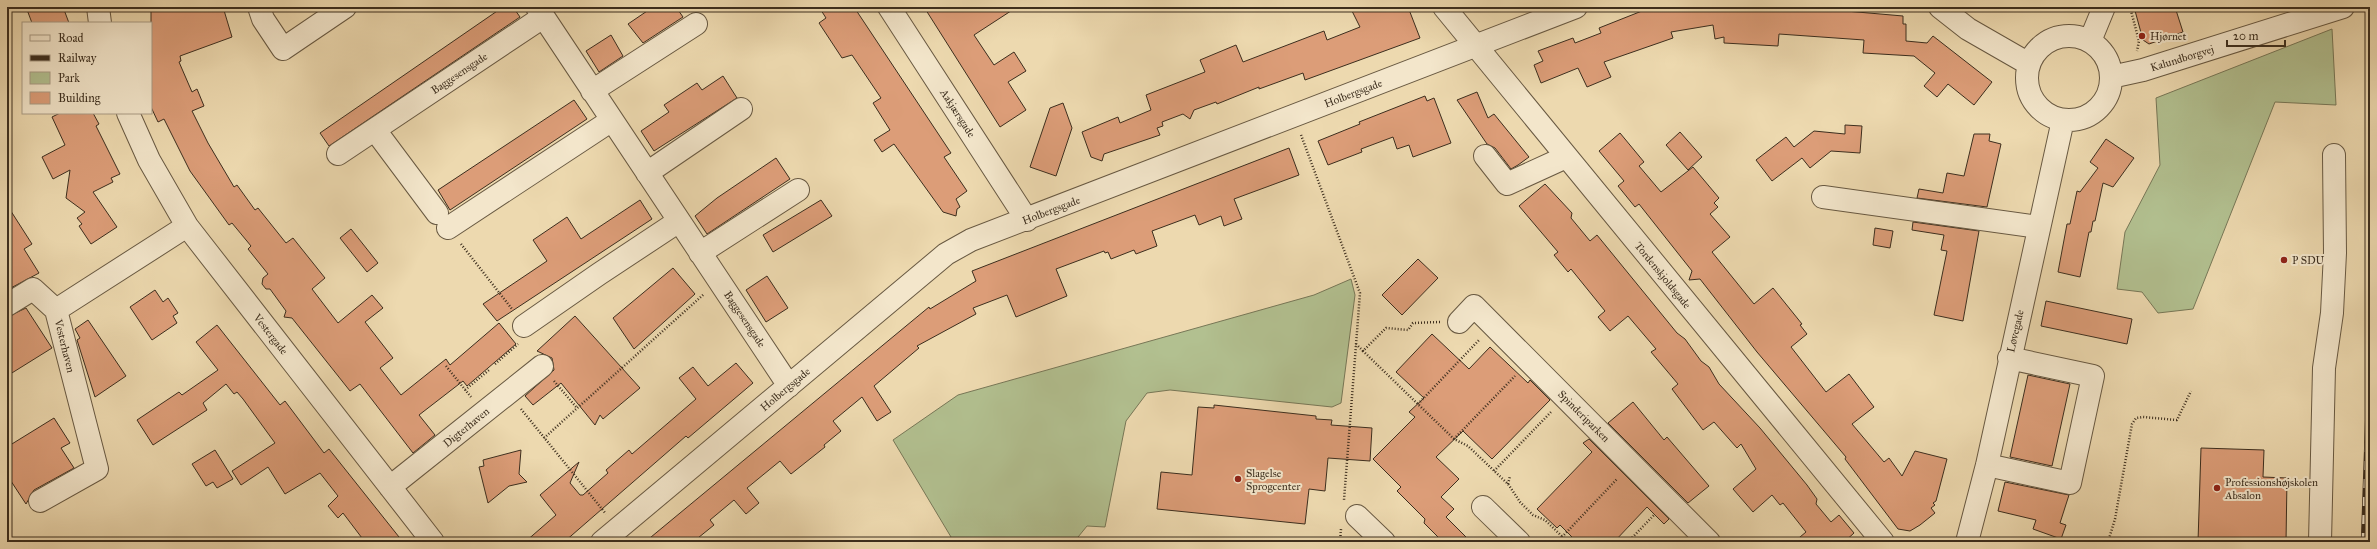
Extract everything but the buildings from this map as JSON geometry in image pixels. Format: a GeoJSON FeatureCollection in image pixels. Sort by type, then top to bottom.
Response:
{"type":"FeatureCollection","features":[{"type":"Feature","properties":{"kind":"street"},"geometry":{"type":"LineString","coordinates":[[98,7],[100,22]]}},
{"type":"Feature","properties":{"kind":"street"},"geometry":{"type":"LineString","coordinates":[[259,7],[262,18],[283,49],[345,7]]}},
{"type":"Feature","properties":{"kind":"street","name":"Aakjærsgade"},"geometry":{"type":"LineString","coordinates":[[889,7],[1027,220]]}},
{"type":"Feature","properties":{"kind":"street","name":"Tordenskjoldsgade"},"geometry":{"type":"LineString","coordinates":[[1444,7],[1882,542]]}},
{"type":"Feature","properties":{"kind":"street","name":"Holbergsgade"},"geometry":{"type":"LineString","coordinates":[[610,536],[946,254],[971,240],[1027,220],[1294,115],[1576,7]]}},
{"type":"Feature","properties":{"kind":"street"},"geometry":{"type":"LineString","coordinates":[[1940,7],[1968,29],[2029,64]]}},
{"type":"Feature","properties":{"kind":"street"},"geometry":{"type":"LineString","coordinates":[[2090,41],[2104,7]]}},
{"type":"Feature","properties":{"kind":"street","name":"Kalundborgvej"},"geometry":{"type":"LineString","coordinates":[[2111,77],[2133,72],[2343,7]]}},
{"type":"Feature","properties":{"kind":"street","name":"Baggesensgade"},"geometry":{"type":"LineString","coordinates":[[338,154],[375,130],[543,11],[592,91],[789,386]]}},
{"type":"Feature","properties":{"kind":"street"},"geometry":{"type":"LineString","coordinates":[[592,91],[696,24]]}},
{"type":"Feature","properties":{"kind":"street"},"geometry":{"type":"LineString","coordinates":[[2061,36],[2076,36],[2090,41],[2101,50],[2108,63],[2111,77],[2109,91],[2102,104],[2091,114],[2078,119],[2063,120],[2043,111],[2037,106],[2030,93],[2027,79],[2029,64],[2036,51],[2047,41],[2061,36]]}},
{"type":"Feature","properties":{"kind":"street"},"geometry":{"type":"LineString","coordinates":[[647,173],[742,109]]}},
{"type":"Feature","properties":{"kind":"street","name":"Vestergade"},"geometry":{"type":"LineString","coordinates":[[128,114],[149,160],[187,226],[433,542]]}},
{"type":"Feature","properties":{"kind":"street"},"geometry":{"type":"LineString","coordinates":[[375,130],[443,220],[612,120]]}},
{"type":"Feature","properties":{"kind":"street","name":"Løvegade"},"geometry":{"type":"LineString","coordinates":[[1967,542],[1987,465],[2009,358],[2063,120]]}},
{"type":"Feature","properties":{"kind":"street"},"geometry":{"type":"LineString","coordinates":[[1485,156],[1507,184],[1566,157]]}},
{"type":"Feature","properties":{"kind":"street"},"geometry":{"type":"LineString","coordinates":[[2320,542],[2324,368],[2332,313],[2335,253],[2334,156]]}},
{"type":"Feature","properties":{"kind":"street"},"geometry":{"type":"LineString","coordinates":[[700,253],[798,190]]}},
{"type":"Feature","properties":{"kind":"street"},"geometry":{"type":"LineString","coordinates":[[1823,198],[2039,227]]}},
{"type":"Feature","properties":{"kind":"street"},"geometry":{"type":"LineString","coordinates":[[523,334],[599,274],[679,221]]}},
{"type":"Feature","properties":{"kind":"street","name":"Vesterhaven"},"geometry":{"type":"LineString","coordinates":[[40,501],[97,469],[56,310],[187,226]]}},
{"type":"Feature","properties":{"kind":"street"},"geometry":{"type":"LineString","coordinates":[[7,305],[33,289],[56,310]]}},
{"type":"Feature","properties":{"kind":"street","name":"Spinderiparken"},"geometry":{"type":"LineString","coordinates":[[1459,322],[1474,306],[1709,542]]}},
{"type":"Feature","properties":{"kind":"street"},"geometry":{"type":"LineString","coordinates":[[1987,465],[2070,483],[2093,376],[2009,358]]}},
{"type":"Feature","properties":{"kind":"street","name":"Digterhaven"},"geometry":{"type":"LineString","coordinates":[[390,487],[542,366]]}},
{"type":"Feature","properties":{"kind":"street"},"geometry":{"type":"LineString","coordinates":[[1483,507],[1519,542]]}},
{"type":"Feature","properties":{"kind":"street"},"geometry":{"type":"LineString","coordinates":[[1348,515],[1384,542]]}},
{"type":"Feature","properties":{"kind":"path"},"geometry":{"type":"LineString","coordinates":[[2130,7],[2139,41],[2133,72]]}},
{"type":"Feature","properties":{"kind":"path"},"geometry":{"type":"LineString","coordinates":[[1294,115],[1360,293],[1356,344],[1348,515],[1340,542]]}},
{"type":"Feature","properties":{"kind":"path"},"geometry":{"type":"LineString","coordinates":[[443,220],[523,334],[495,364]]}},
{"type":"Feature","properties":{"kind":"path"},"geometry":{"type":"LineString","coordinates":[[544,438],[719,281]]}},
{"type":"Feature","properties":{"kind":"path"},"geometry":{"type":"LineString","coordinates":[[1363,351],[1386,328],[1408,330],[1413,323],[1459,322]]}},
{"type":"Feature","properties":{"kind":"path"},"geometry":{"type":"LineString","coordinates":[[1418,404],[1493,325]]}},
{"type":"Feature","properties":{"kind":"path"},"geometry":{"type":"LineString","coordinates":[[1356,344],[1454,439],[1468,446],[1508,484],[1524,506],[1533,515],[1545,520],[1568,542]]}},
{"type":"Feature","properties":{"kind":"path"},"geometry":{"type":"LineString","coordinates":[[1454,439],[1529,361]]}},
{"type":"Feature","properties":{"kind":"path"},"geometry":{"type":"LineString","coordinates":[[446,366],[484,412]]}},
{"type":"Feature","properties":{"kind":"path"},"geometry":{"type":"LineString","coordinates":[[542,366],[577,408]]}},
{"type":"Feature","properties":{"kind":"path"},"geometry":{"type":"LineString","coordinates":[[465,390],[489,370]]}},
{"type":"Feature","properties":{"kind":"path"},"geometry":{"type":"LineString","coordinates":[[2108,542],[2115,520],[2132,424],[2136,418],[2143,417],[2177,420],[2191,391]]}},
{"type":"Feature","properties":{"kind":"path"},"geometry":{"type":"LineString","coordinates":[[508,393],[544,438],[610,536]]}},
{"type":"Feature","properties":{"kind":"path"},"geometry":{"type":"LineString","coordinates":[[1494,471],[1565,398]]}},
{"type":"Feature","properties":{"kind":"path"},"geometry":{"type":"LineString","coordinates":[[1562,537],[1631,464]]}},
{"type":"Feature","properties":{"kind":"path"},"geometry":{"type":"LineString","coordinates":[[1508,484],[1510,476]]}},
{"type":"Feature","properties":{"kind":"path"},"geometry":{"type":"LineString","coordinates":[[1628,542],[1668,500]]}},
{"type":"Feature","properties":{"kind":"green space"},"geometry":{"type":"Polygon","coordinates":[[[2332,29],[2336,105],[2275,102],[2193,309],[2158,313],[2142,292],[2117,289],[2125,232],[2160,165],[2156,98],[2332,29]]]}},
{"type":"Feature","properties":{"kind":"green space"},"geometry":{"type":"Polygon","coordinates":[[[1351,279],[1355,295],[1341,403],[1332,407],[1170,390],[1147,393],[1126,421],[1105,527],[1087,526],[1074,542],[954,542],[893,440],[958,395],[1314,295],[1351,279]]]}},
{"type":"Feature","properties":{"kind":"railway"},"geometry":{"type":"LineString","coordinates":[[2363,542],[2370,341]]}},
{"type":"Feature","properties":{"kind":"place","name":"Hjørnet"},"geometry":{"type":"Point","coordinates":[2142,36]}},
{"type":"Feature","properties":{"kind":"place","name":"P SDU"},"geometry":{"type":"Point","coordinates":[2284,260]}},
{"type":"Feature","properties":{"kind":"place","name":"Slagelse Sprogcenter"},"geometry":{"type":"Point","coordinates":[1238,479]}},
{"type":"Feature","properties":{"kind":"place","name":"Professionshøjskolen Absalon"},"geometry":{"type":"Point","coordinates":[2217,488]}}]}
